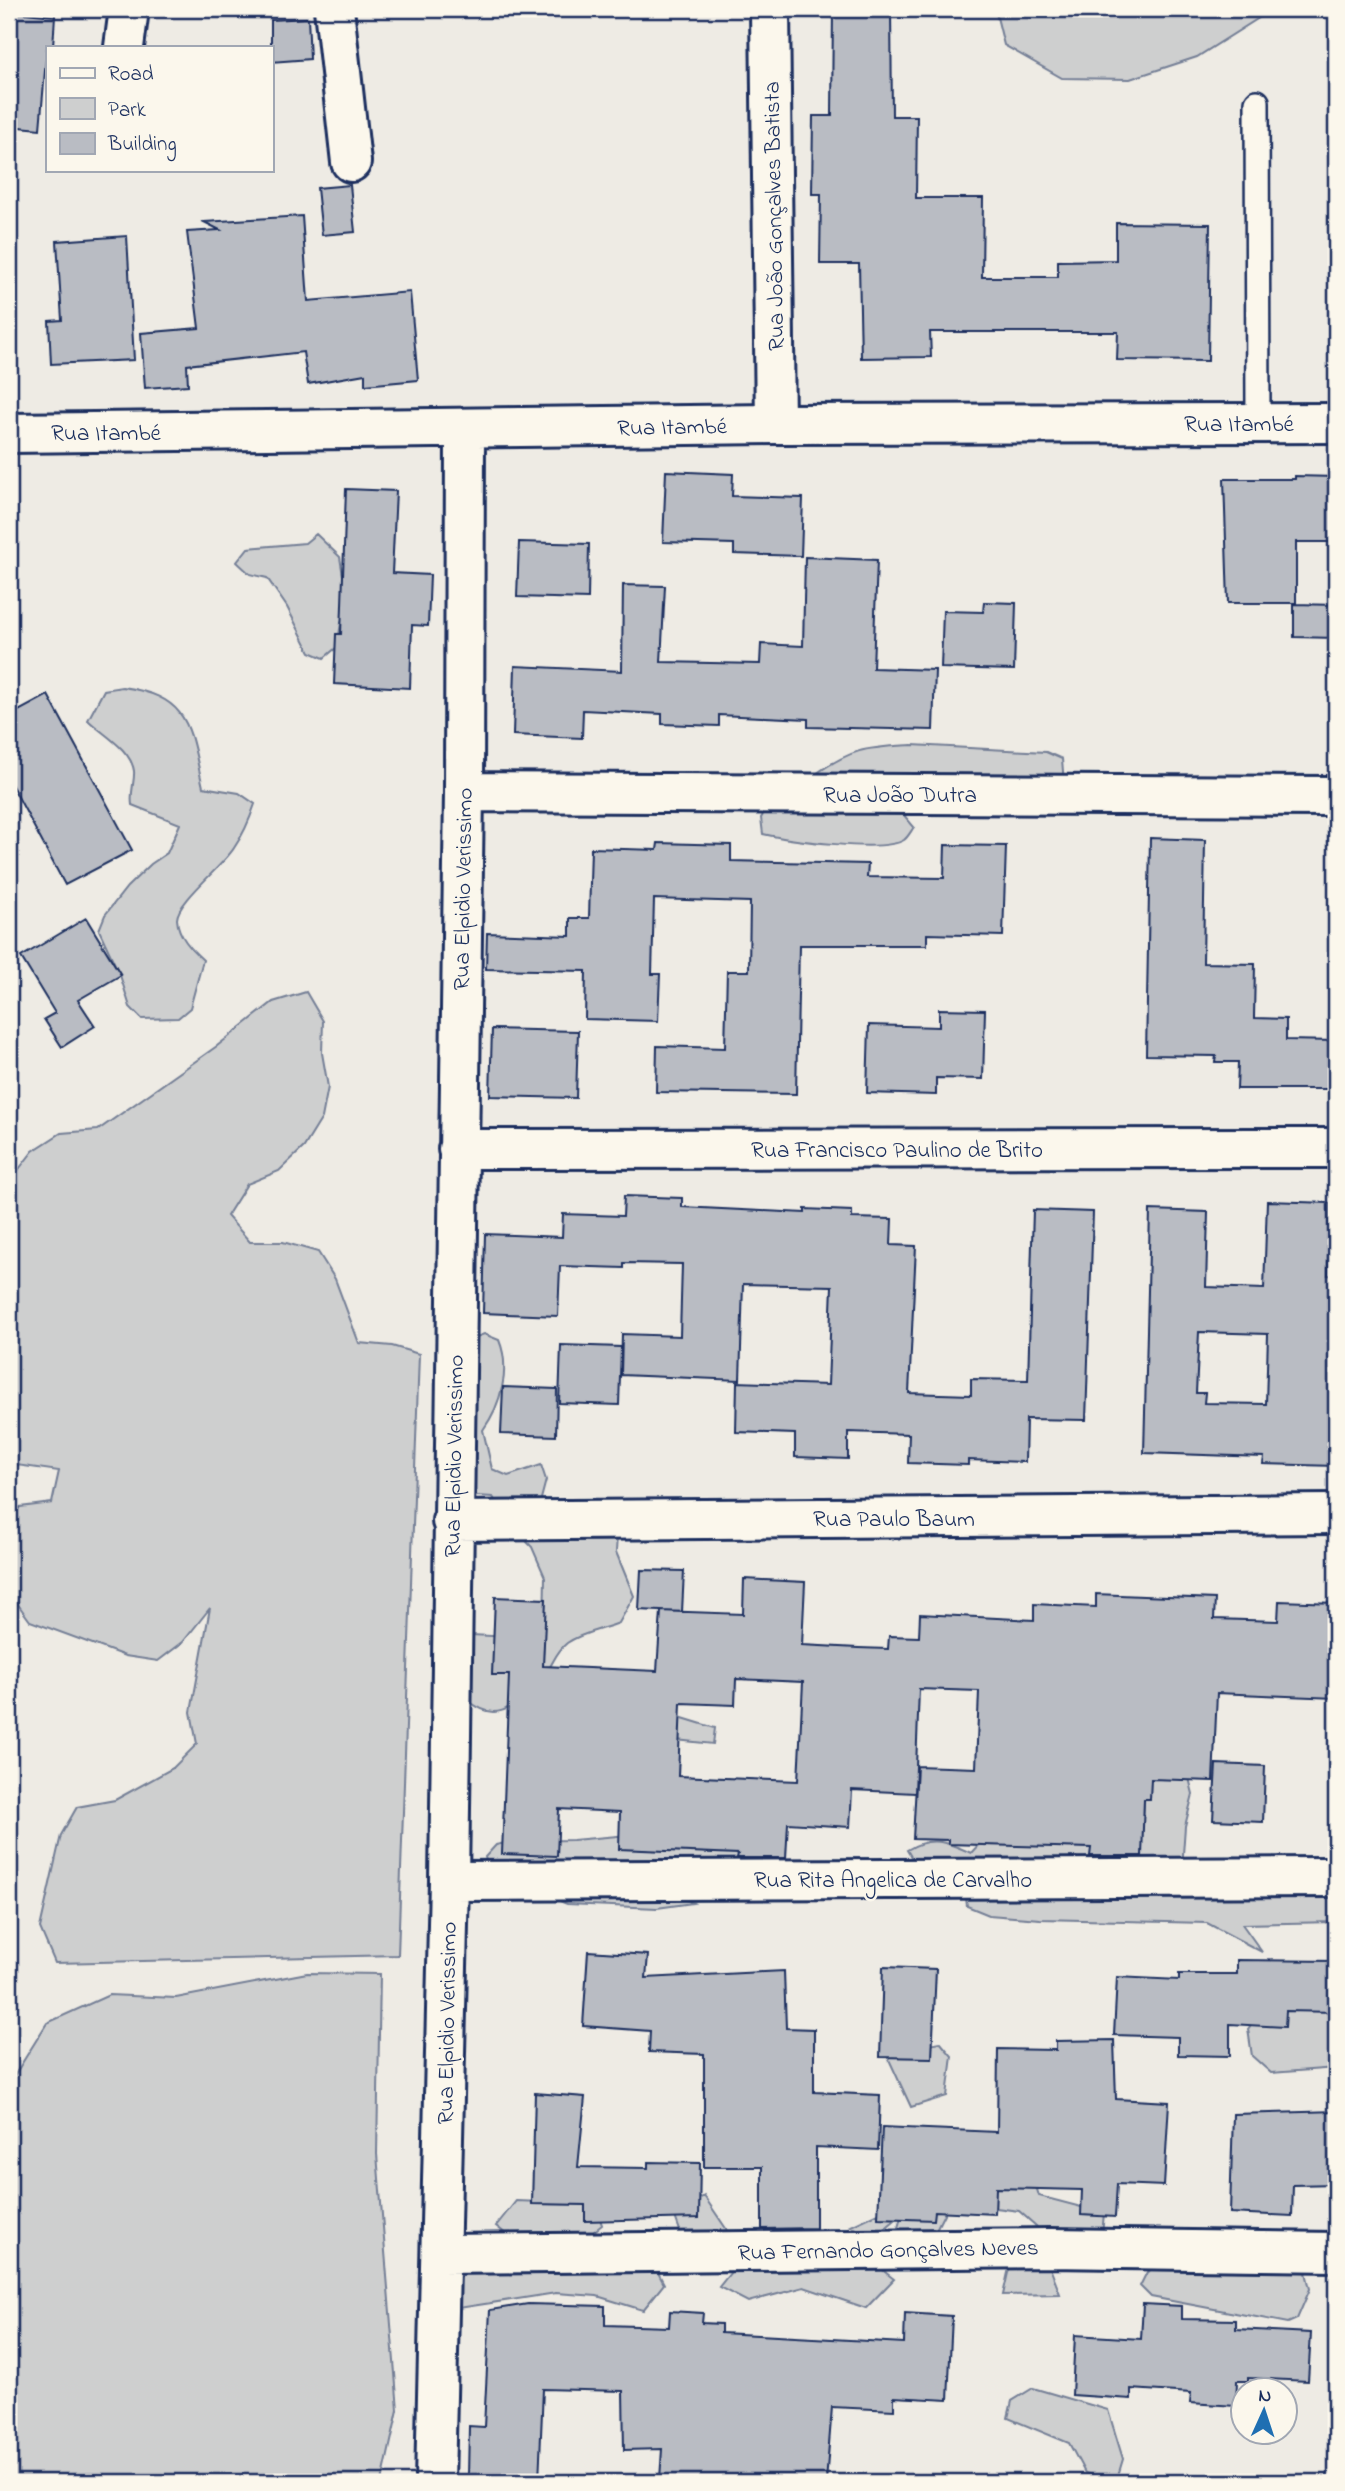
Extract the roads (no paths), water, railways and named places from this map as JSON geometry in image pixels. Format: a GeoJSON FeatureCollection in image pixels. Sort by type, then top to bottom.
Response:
{"type":"FeatureCollection","features":[{"type":"Feature","properties":{"kind":"street"},"geometry":{"type":"LineString","coordinates":[[124,46],[129,9]]}},
{"type":"Feature","properties":{"kind":"street"},"geometry":{"type":"LineString","coordinates":[[334,9],[351,162]]}},
{"type":"Feature","properties":{"kind":"street","name":"Rua João Gonçalves Batista"},"geometry":{"type":"LineString","coordinates":[[770,9],[775,424]]}},
{"type":"Feature","properties":{"kind":"street","name":"Rua Itambé"},"geometry":{"type":"LineString","coordinates":[[9,433],[775,424],[1336,423]]}},
{"type":"Feature","properties":{"kind":"street","name":"Rua Elpidio Verissimo"},"geometry":{"type":"LineString","coordinates":[[435,2482],[449,1881],[464,792],[465,429]]}},
{"type":"Feature","properties":{"kind":"street","name":"Rua João Dutra"},"geometry":{"type":"LineString","coordinates":[[464,792],[1336,796]]}},
{"type":"Feature","properties":{"kind":"street","name":"Rua Francisco Paulino de Brito"},"geometry":{"type":"LineString","coordinates":[[458,1149],[1336,1148]]}},
{"type":"Feature","properties":{"kind":"street","name":"Rua Paulo Baum"},"geometry":{"type":"LineString","coordinates":[[452,1521],[1336,1514]]}},
{"type":"Feature","properties":{"kind":"street","name":"Rua Rita Angelica de Carvalho"},"geometry":{"type":"LineString","coordinates":[[449,1881],[1336,1877]]}},
{"type":"Feature","properties":{"kind":"street","name":"Rua Fernando Gonçalves Neves"},"geometry":{"type":"LineString","coordinates":[[441,2254],[1050,2248],[1336,2252]]}},
{"type":"Feature","properties":{"kind":"lane"},"geometry":{"type":"LineString","coordinates":[[1257,102],[1258,423]]}}]}
